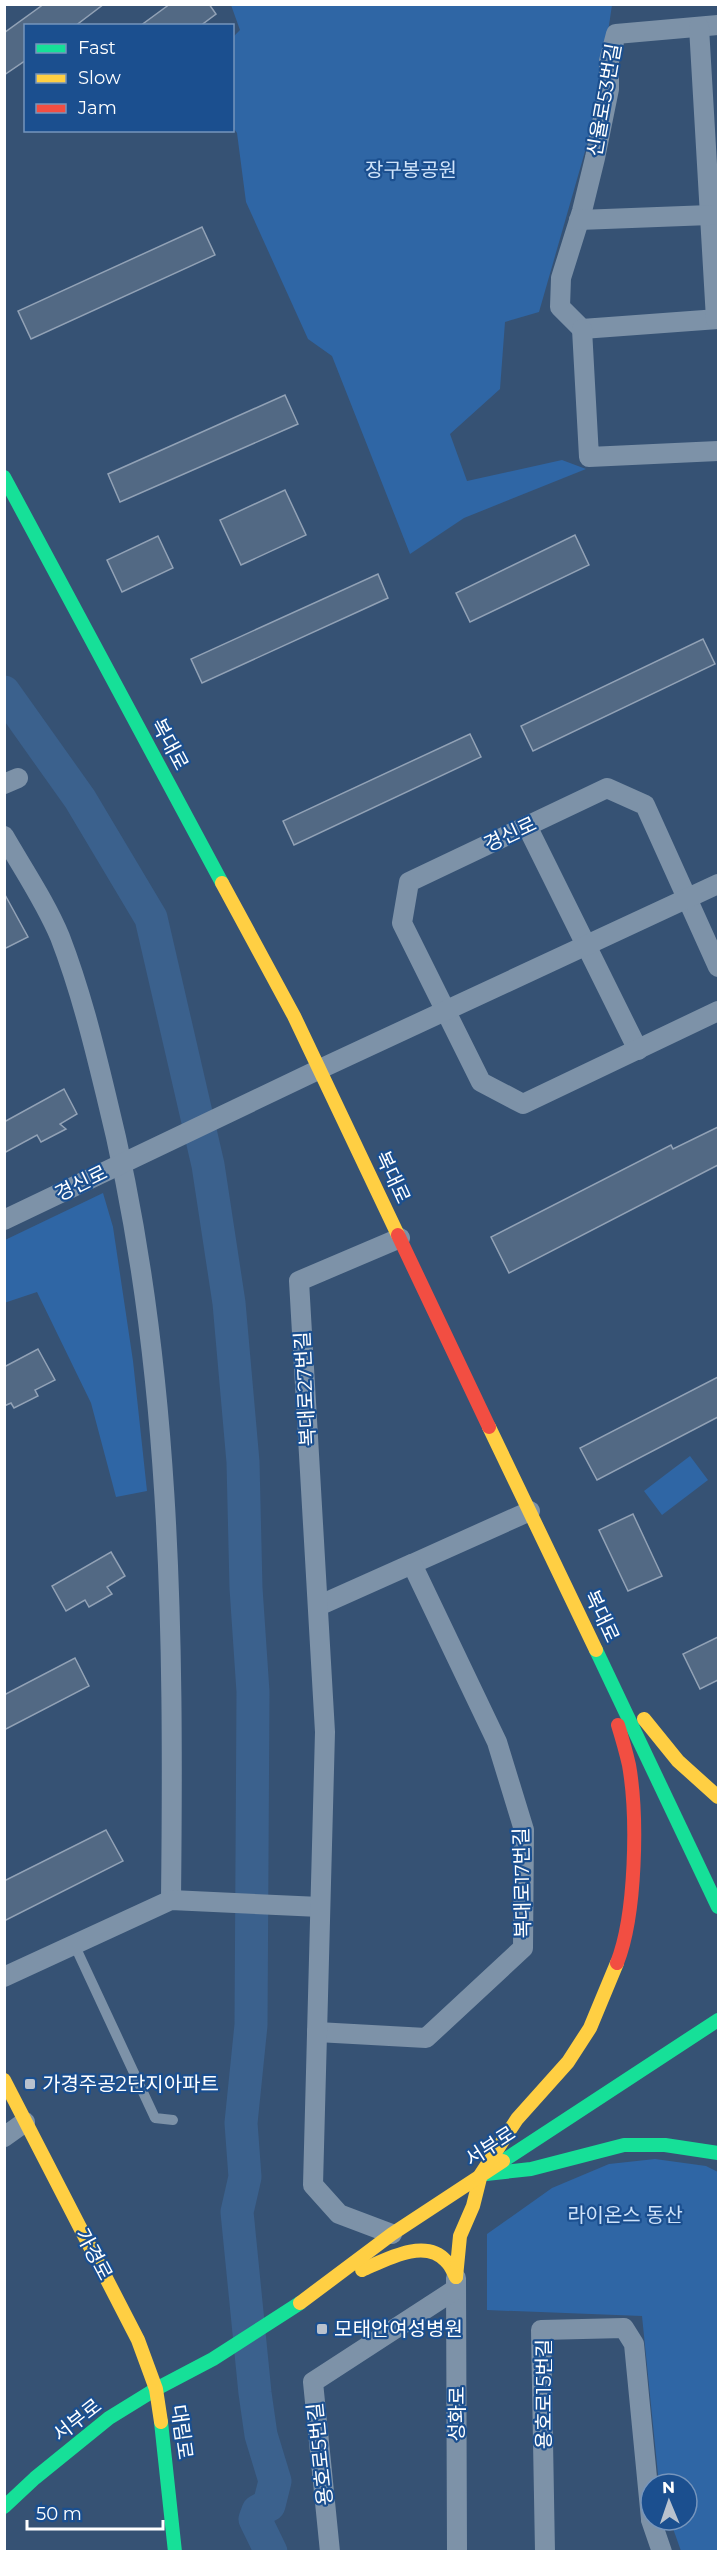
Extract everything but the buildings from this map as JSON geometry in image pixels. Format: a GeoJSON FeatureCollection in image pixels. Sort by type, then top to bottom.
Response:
{"type":"FeatureCollection","features":[{"type":"Feature","properties":{"kind":"main road","name":"복대로"},"geometry":{"type":"LineString","coordinates":[[4,477],[294,1016],[718,1907]]}},
{"type":"Feature","properties":{"kind":"main road"},"geometry":{"type":"LineString","coordinates":[[588,1632],[666,1750],[691,1776],[718,1797]]}},
{"type":"Feature","properties":{"kind":"main road"},"geometry":{"type":"LineString","coordinates":[[456,2283],[460,2236],[473,2206],[481,2175],[517,2119],[568,2062],[590,2028],[623,1947],[630,1913],[634,1826],[628,1766],[617,1722],[588,1632]]}},
{"type":"Feature","properties":{"kind":"main road","name":"서부로"},"geometry":{"type":"LineString","coordinates":[[4,2507],[35,2478],[109,2418],[156,2389],[213,2359],[288,2312],[392,2234],[718,2020]]}},
{"type":"Feature","properties":{"kind":"main road","name":"가경로"},"geometry":{"type":"LineString","coordinates":[[4,2080],[138,2340],[156,2389]]}},
{"type":"Feature","properties":{"kind":"main road"},"geometry":{"type":"LineString","coordinates":[[481,2175],[531,2169],[624,2145],[665,2145],[718,2153]]}},
{"type":"Feature","properties":{"kind":"main road"},"geometry":{"type":"LineString","coordinates":[[318,2291],[389,2258],[415,2251],[435,2252],[446,2260],[456,2283]]}},
{"type":"Feature","properties":{"kind":"main road","name":"대림로"},"geometry":{"type":"LineString","coordinates":[[156,2389],[166,2456],[175,2552]]}},
{"type":"Feature","properties":{"kind":"street","name":"신율로53번길"},"geometry":{"type":"LineString","coordinates":[[709,26],[710,214],[717,319],[582,329],[560,307],[561,278],[579,220],[609,89],[609,61],[615,34],[709,26]]}},
{"type":"Feature","properties":{"kind":"street"},"geometry":{"type":"LineString","coordinates":[[579,220],[710,214]]}},
{"type":"Feature","properties":{"kind":"street"},"geometry":{"type":"LineString","coordinates":[[582,329],[589,457],[718,452]]}},
{"type":"Feature","properties":{"kind":"street","name":"경신로"},"geometry":{"type":"LineString","coordinates":[[718,967],[645,805],[607,788],[409,882],[402,923],[481,1082],[523,1104],[718,1011]]}},
{"type":"Feature","properties":{"kind":"street"},"geometry":{"type":"LineString","coordinates":[[527,826],[638,1050]]}},
{"type":"Feature","properties":{"kind":"street"},"geometry":{"type":"LineString","coordinates":[[4,836],[58,934],[71,967],[83,1000],[124,1163],[152,1344],[164,1473],[173,1754],[171,1900]]}},
{"type":"Feature","properties":{"kind":"street"},"geometry":{"type":"LineString","coordinates":[[320,1069],[718,884]]}},
{"type":"Feature","properties":{"kind":"street","name":"경신로"},"geometry":{"type":"LineString","coordinates":[[4,1220],[320,1069]]}},
{"type":"Feature","properties":{"kind":"street","name":"복대로27번길"},"geometry":{"type":"LineString","coordinates":[[318,1606],[299,1281],[400,1238]]}},
{"type":"Feature","properties":{"kind":"street"},"geometry":{"type":"LineString","coordinates":[[392,2234],[339,2214],[313,2185],[325,1732],[318,1606],[530,1511]]}},
{"type":"Feature","properties":{"kind":"street","name":"복대로17번길"},"geometry":{"type":"LineString","coordinates":[[317,2032],[426,2038],[523,1948],[524,1830],[497,1742],[412,1564]]}},
{"type":"Feature","properties":{"kind":"street"},"geometry":{"type":"LineString","coordinates":[[4,1977],[171,1900],[320,1907]]}},
{"type":"Feature","properties":{"kind":"street"},"geometry":{"type":"LineString","coordinates":[[4,2137],[25,2122]]}},
{"type":"Feature","properties":{"kind":"street","name":"용호로5번길"},"geometry":{"type":"LineString","coordinates":[[330,2552],[313,2382],[456,2283]]}},
{"type":"Feature","properties":{"kind":"street","name":"성화로"},"geometry":{"type":"LineString","coordinates":[[456,2283],[457,2552]]}},
{"type":"Feature","properties":{"kind":"street","name":"용호로15번길"},"geometry":{"type":"LineString","coordinates":[[545,2552],[541,2330],[624,2328],[634,2344],[646,2472]]}},
{"type":"Feature","properties":{"kind":"street","name":"용호로15번길"},"geometry":{"type":"LineString","coordinates":[[655,2532],[662,2552]]}},
{"type":"Feature","properties":{"kind":"lane"},"geometry":{"type":"LineString","coordinates":[[74,1944],[155,2118],[173,2120]]}},
{"type":"Feature","properties":{"kind":"green space","name":"장구봉공원"},"geometry":{"type":"Polygon","coordinates":[[[231,5],[612,5],[596,113],[539,312],[505,322],[500,389],[450,434],[467,481],[562,460],[586,469],[464,518],[410,554],[332,356],[308,339],[246,202],[237,133],[234,129],[234,36],[240,30],[231,5]]]}},
{"type":"Feature","properties":{"kind":"green space"},"geometry":{"type":"Polygon","coordinates":[[[103,1193],[113,1227],[133,1361],[147,1491],[116,1497],[91,1403],[37,1292],[4,1303],[5,1240],[103,1193]]]}},
{"type":"Feature","properties":{"kind":"green space"},"geometry":{"type":"Polygon","coordinates":[[[690,1456],[708,1480],[662,1515],[644,1491],[690,1456]]]}},
{"type":"Feature","properties":{"kind":"green space","name":"라이온스 동산"},"geometry":{"type":"Polygon","coordinates":[[[655,2159],[706,2166],[718,2172],[718,2551],[681,2551],[674,2532],[699,2532],[699,2472],[658,2472],[642,2316],[487,2310],[487,2234],[552,2188],[609,2164],[655,2159]]]}},
{"type":"Feature","properties":{"kind":"waterway"},"geometry":{"type":"LineString","coordinates":[[4,692],[80,799],[151,918],[208,1165],[229,1303],[243,1462],[246,1588],[253,1692],[251,2025],[241,2123],[245,2177],[237,2212],[255,2393],[261,2435],[275,2481],[269,2505],[258,2511],[255,2519],[271,2552]]}},
{"type":"Feature","properties":{"kind":"traffic: fast"},"geometry":{"type":"LineString","coordinates":[[4,477],[222,883]]}},
{"type":"Feature","properties":{"kind":"traffic: fast"},"geometry":{"type":"LineString","coordinates":[[596,1650],[718,1907]]}},
{"type":"Feature","properties":{"kind":"traffic: fast"},"geometry":{"type":"LineString","coordinates":[[503,2161],[718,2020]]}},
{"type":"Feature","properties":{"kind":"traffic: fast"},"geometry":{"type":"LineString","coordinates":[[486,2174],[531,2169],[624,2145],[665,2145],[718,2153]]}},
{"type":"Feature","properties":{"kind":"traffic: fast"},"geometry":{"type":"LineString","coordinates":[[4,2507],[35,2478],[109,2418],[156,2389],[213,2359],[300,2303]]}},
{"type":"Feature","properties":{"kind":"traffic: fast"},"geometry":{"type":"LineString","coordinates":[[161,2422],[175,2552]]}},
{"type":"Feature","properties":{"kind":"traffic: slow"},"geometry":{"type":"LineString","coordinates":[[222,883],[294,1016],[398,1235]]}},
{"type":"Feature","properties":{"kind":"traffic: slow"},"geometry":{"type":"LineString","coordinates":[[489,1427],[596,1650]]}},
{"type":"Feature","properties":{"kind":"traffic: slow"},"geometry":{"type":"LineString","coordinates":[[644,1719],[678,1761],[718,1797]]}},
{"type":"Feature","properties":{"kind":"traffic: slow"},"geometry":{"type":"LineString","coordinates":[[456,2277],[460,2236],[473,2206],[481,2174],[517,2119],[568,2062],[590,2028],[617,1963]]}},
{"type":"Feature","properties":{"kind":"traffic: slow"},"geometry":{"type":"LineString","coordinates":[[4,2080],[138,2340],[156,2389],[161,2422]]}},
{"type":"Feature","properties":{"kind":"traffic: slow"},"geometry":{"type":"LineString","coordinates":[[300,2303],[392,2234],[503,2161]]}},
{"type":"Feature","properties":{"kind":"traffic: slow"},"geometry":{"type":"LineString","coordinates":[[362,2270],[393,2256],[427,2251],[437,2254],[446,2261],[456,2277]]}},
{"type":"Feature","properties":{"kind":"traffic: jam"},"geometry":{"type":"LineString","coordinates":[[398,1235],[489,1427]]}},
{"type":"Feature","properties":{"kind":"traffic: jam"},"geometry":{"type":"LineString","coordinates":[[617,1963],[628,1919],[634,1866],[632,1786],[618,1725]]}},
{"type":"Feature","properties":{"kind":"place","name":"가경주공2단지아파트"},"geometry":{"type":"Point","coordinates":[30,2084]}},
{"type":"Feature","properties":{"kind":"place","name":"모태안여성병원"},"geometry":{"type":"Point","coordinates":[322,2329]}}]}
